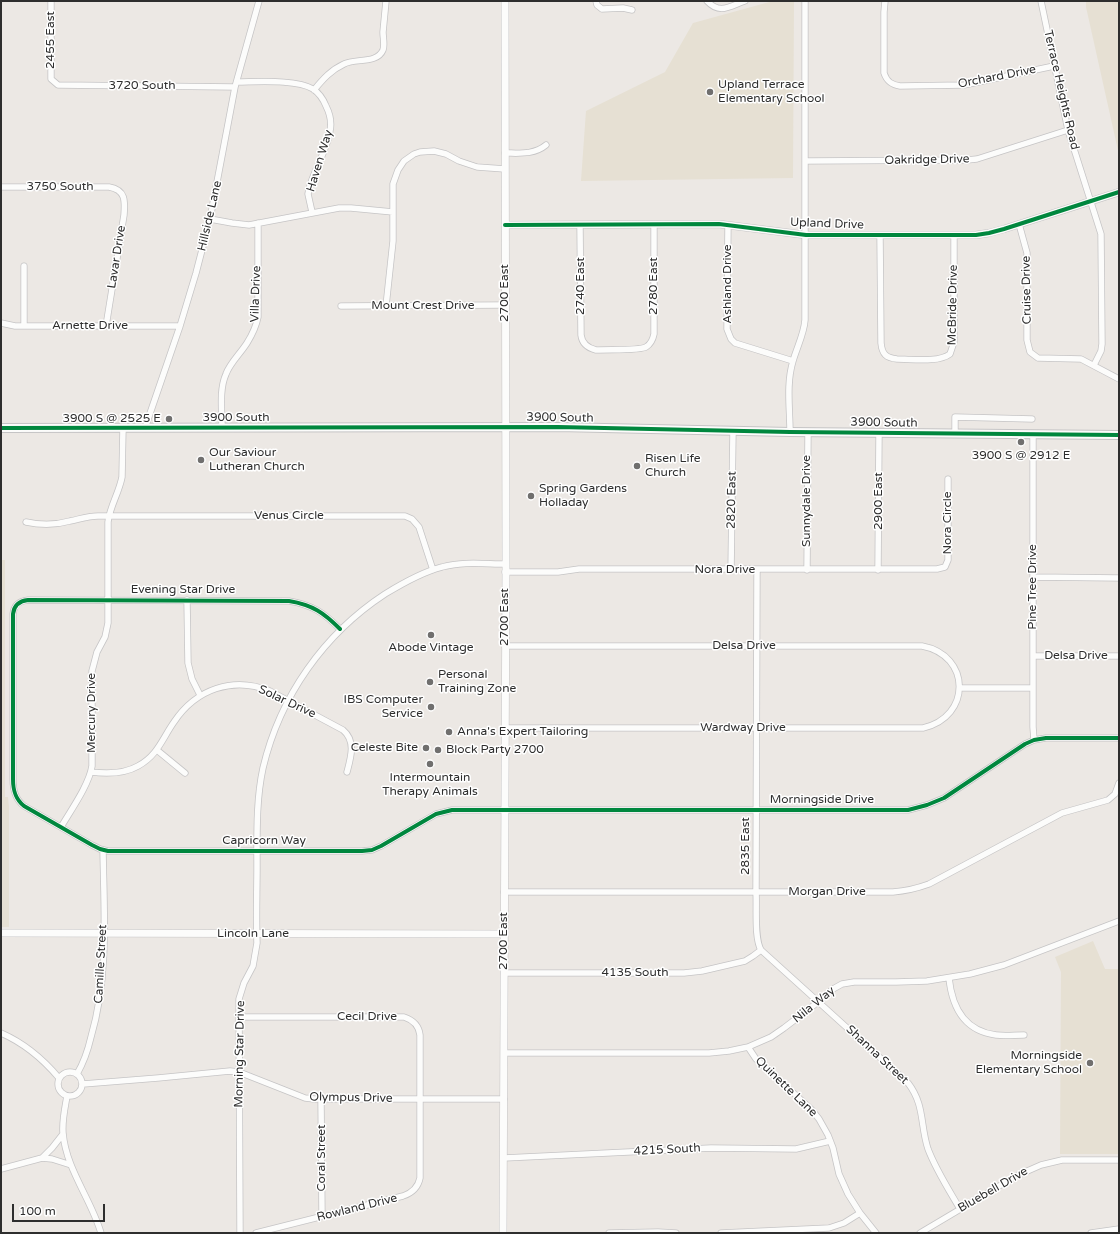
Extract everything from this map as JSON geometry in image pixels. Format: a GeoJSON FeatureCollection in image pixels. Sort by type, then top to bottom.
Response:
{"type":"FeatureCollection","features":[{"type":"Feature","properties":{"kind":"main road","name":"3900 South"},"geometry":{"type":"LineString","coordinates":[[1,428],[558,427],[790,432],[1119,435]]}},
{"type":"Feature","properties":{"kind":"street","name":"2455 East"},"geometry":{"type":"LineString","coordinates":[[51,1],[51,79]]}},
{"type":"Feature","properties":{"kind":"street","name":"Hillside Lane"},"geometry":{"type":"LineString","coordinates":[[145,428],[194,280],[210,219],[236,84],[259,1]]}},
{"type":"Feature","properties":{"kind":"street"},"geometry":{"type":"LineString","coordinates":[[314,90],[334,69],[346,63],[358,60],[374,59],[380,54],[384,46],[386,1]]}},
{"type":"Feature","properties":{"kind":"street","name":"2700 East"},"geometry":{"type":"LineString","coordinates":[[503,1233],[506,564],[505,1]]}},
{"type":"Feature","properties":{"kind":"street"},"geometry":{"type":"LineString","coordinates":[[596,1],[597,5],[602,9],[623,8],[632,10]]}},
{"type":"Feature","properties":{"kind":"street"},"geometry":{"type":"LineString","coordinates":[[707,1],[715,8],[721,9],[745,1]]}},
{"type":"Feature","properties":{"kind":"street"},"geometry":{"type":"LineString","coordinates":[[790,432],[790,374],[805,320],[805,1]]}},
{"type":"Feature","properties":{"kind":"street","name":"Orchard Drive"},"geometry":{"type":"LineString","coordinates":[[885,1],[884,73],[888,81],[892,84],[900,86],[964,85],[1054,66]]}},
{"type":"Feature","properties":{"kind":"street","name":"Terrace Heights Road"},"geometry":{"type":"LineString","coordinates":[[1041,1],[1068,130],[1099,225],[1101,242],[1102,344],[1101,351],[1094,366]]}},
{"type":"Feature","properties":{"kind":"street","name":"3720 South"},"geometry":{"type":"LineString","coordinates":[[51,79],[58,85],[289,83],[298,84],[314,90]]}},
{"type":"Feature","properties":{"kind":"street","name":"Haven Way"},"geometry":{"type":"LineString","coordinates":[[312,212],[308,194],[309,189],[330,129],[329,112],[325,104],[314,90]]}},
{"type":"Feature","properties":{"kind":"street","name":"Oakridge Drive"},"geometry":{"type":"LineString","coordinates":[[805,161],[977,159],[1068,130]]}},
{"type":"Feature","properties":{"kind":"street"},"geometry":{"type":"LineString","coordinates":[[505,153],[531,152],[540,150],[546,145]]}},
{"type":"Feature","properties":{"kind":"street"},"geometry":{"type":"LineString","coordinates":[[386,306],[393,241],[393,184],[398,170],[404,161],[420,152],[434,151],[446,154],[477,167],[505,169]]}},
{"type":"Feature","properties":{"kind":"street","name":"3750 South"},"geometry":{"type":"LineString","coordinates":[[1,187],[109,187],[115,188],[118,191]]}},
{"type":"Feature","properties":{"kind":"street","name":"Lavar Drive"},"geometry":{"type":"LineString","coordinates":[[106,326],[124,207],[124,197],[118,191]]}},
{"type":"Feature","properties":{"kind":"street","name":"Upland Drive"},"geometry":{"type":"LineString","coordinates":[[505,225],[728,225],[806,235],[976,235],[989,233],[1019,224],[1119,192]]}},
{"type":"Feature","properties":{"kind":"street"},"geometry":{"type":"LineString","coordinates":[[210,219],[243,224],[258,223],[339,208],[393,212]]}},
{"type":"Feature","properties":{"kind":"street","name":"Villa Drive"},"geometry":{"type":"LineString","coordinates":[[222,427],[222,391],[225,376],[230,366],[250,339],[258,317],[258,223]]}},
{"type":"Feature","properties":{"kind":"street","name":"Cruise Drive"},"geometry":{"type":"LineString","coordinates":[[1019,224],[1026,253],[1028,348],[1033,356],[1038,358],[1081,359],[1094,366]]}},
{"type":"Feature","properties":{"kind":"street","name":"2740 East"},"geometry":{"type":"LineString","coordinates":[[580,225],[582,341],[590,348],[596,350],[639,349],[648,345]]}},
{"type":"Feature","properties":{"kind":"street","name":"2780 East"},"geometry":{"type":"LineString","coordinates":[[648,345],[653,340],[654,334],[654,225]]}},
{"type":"Feature","properties":{"kind":"street","name":"Ashland Drive"},"geometry":{"type":"LineString","coordinates":[[728,225],[728,334],[735,343],[793,360]]}},
{"type":"Feature","properties":{"kind":"street","name":"McBride Drive"},"geometry":{"type":"LineString","coordinates":[[880,235],[880,343],[885,355],[897,359],[945,358],[950,354],[953,348],[954,235]]}},
{"type":"Feature","properties":{"kind":"street"},"geometry":{"type":"LineString","coordinates":[[24,266],[24,326]]}},
{"type":"Feature","properties":{"kind":"street","name":"Mount Crest Drive"},"geometry":{"type":"LineString","coordinates":[[341,306],[505,305]]}},
{"type":"Feature","properties":{"kind":"street","name":"Arnette Drive"},"geometry":{"type":"LineString","coordinates":[[1,323],[24,326],[180,326]]}},
{"type":"Feature","properties":{"kind":"street"},"geometry":{"type":"LineString","coordinates":[[1094,366],[1119,379]]}},
{"type":"Feature","properties":{"kind":"street"},"geometry":{"type":"LineString","coordinates":[[955,434],[955,417],[1032,419]]}},
{"type":"Feature","properties":{"kind":"street","name":"Mercury Drive"},"geometry":{"type":"LineString","coordinates":[[61,827],[91,772],[92,671],[97,652],[102,643],[108,623],[109,516],[122,477],[123,428]]}},
{"type":"Feature","properties":{"kind":"street","name":"2820 East"},"geometry":{"type":"LineString","coordinates":[[731,570],[733,431]]}},
{"type":"Feature","properties":{"kind":"street","name":"Sunnydale Drive"},"geometry":{"type":"LineString","coordinates":[[807,570],[808,432]]}},
{"type":"Feature","properties":{"kind":"street","name":"2900 East"},"geometry":{"type":"LineString","coordinates":[[878,570],[879,433]]}},
{"type":"Feature","properties":{"kind":"street","name":"Pine Tree Drive"},"geometry":{"type":"LineString","coordinates":[[1034,435],[1034,740]]}},
{"type":"Feature","properties":{"kind":"street","name":"Nora Circle"},"geometry":{"type":"LineString","coordinates":[[945,567],[949,558],[948,479]]}},
{"type":"Feature","properties":{"kind":"street","name":"Venus Circle"},"geometry":{"type":"LineString","coordinates":[[26,522],[42,524],[70,522],[92,516],[405,516],[412,519],[419,527],[433,570]]}},
{"type":"Feature","properties":{"kind":"street","name":"Morning Star Drive"},"geometry":{"type":"LineString","coordinates":[[240,1233],[239,1017],[241,993],[244,983],[255,961],[257,943],[258,808],[263,769],[274,733],[288,700],[307,669],[340,629],[364,608],[412,578],[442,567],[461,564],[506,564]]}},
{"type":"Feature","properties":{"kind":"street","name":"Nora Drive"},"geometry":{"type":"LineString","coordinates":[[505,572],[558,572],[579,569],[934,570],[945,567]]}},
{"type":"Feature","properties":{"kind":"street","name":"2835 East"},"geometry":{"type":"LineString","coordinates":[[757,570],[758,646],[756,892],[757,940],[761,950]]}},
{"type":"Feature","properties":{"kind":"street"},"geometry":{"type":"LineString","coordinates":[[1033,577],[1119,578]]}},
{"type":"Feature","properties":{"kind":"street"},"geometry":{"type":"LineString","coordinates":[[187,600],[188,663],[192,679],[200,695]]}},
{"type":"Feature","properties":{"kind":"street","name":"Evening Star Drive"},"geometry":{"type":"LineString","coordinates":[[24,806],[17,799],[14,791],[13,779],[13,614],[14,608],[22,601],[282,600],[297,602],[321,611],[340,629]]}},
{"type":"Feature","properties":{"kind":"street","name":"Delsa Drive"},"geometry":{"type":"LineString","coordinates":[[505,646],[927,647],[938,652],[951,663],[956,672],[960,688]]}},
{"type":"Feature","properties":{"kind":"street","name":"Delsa Drive"},"geometry":{"type":"LineString","coordinates":[[1033,656],[1119,656]]}},
{"type":"Feature","properties":{"kind":"street","name":"Solar Drive"},"geometry":{"type":"LineString","coordinates":[[91,772],[115,773],[126,771],[138,766],[157,750],[179,715],[200,695],[222,687],[242,685],[264,688],[341,728],[347,733],[352,748],[347,772]]}},
{"type":"Feature","properties":{"kind":"street"},"geometry":{"type":"LineString","coordinates":[[960,688],[1033,688]]}},
{"type":"Feature","properties":{"kind":"street","name":"Wardway Drive"},"geometry":{"type":"LineString","coordinates":[[505,728],[923,728],[940,721],[950,713],[956,704],[960,688]]}},
{"type":"Feature","properties":{"kind":"street","name":"Morningside Drive"},"geometry":{"type":"LineString","coordinates":[[505,810],[902,810],[920,807],[944,798],[1025,744],[1034,740],[1046,738],[1119,738]]}},
{"type":"Feature","properties":{"kind":"street"},"geometry":{"type":"LineString","coordinates":[[157,750],[185,773]]}},
{"type":"Feature","properties":{"kind":"street","name":"Morgan Drive"},"geometry":{"type":"LineString","coordinates":[[504,892],[893,892],[917,888],[929,884],[1062,813],[1108,800],[1115,794],[1119,783]]}},
{"type":"Feature","properties":{"kind":"street","name":"Capricorn Way"},"geometry":{"type":"LineString","coordinates":[[24,806],[92,845],[103,850],[116,851],[367,851],[385,844],[442,812],[452,810],[505,810]]}},
{"type":"Feature","properties":{"kind":"street","name":"Camille Street"},"geometry":{"type":"LineString","coordinates":[[77,1074],[84,1062],[99,1009],[104,967],[103,850]]}},
{"type":"Feature","properties":{"kind":"street","name":"Nila Way"},"geometry":{"type":"LineString","coordinates":[[504,1053],[722,1052],[748,1046],[778,1033],[835,987],[846,983],[917,982],[970,974],[1004,965],[1119,921]]}},
{"type":"Feature","properties":{"kind":"street","name":"Lincoln Lane"},"geometry":{"type":"LineString","coordinates":[[1,934],[505,934]]}},
{"type":"Feature","properties":{"kind":"street","name":"4135 South"},"geometry":{"type":"LineString","coordinates":[[504,973],[690,973],[745,961],[761,950]]}},
{"type":"Feature","properties":{"kind":"street","name":"Shanna Street"},"geometry":{"type":"LineString","coordinates":[[761,950],[903,1077],[912,1088],[919,1102],[925,1138],[931,1157],[960,1209]]}},
{"type":"Feature","properties":{"kind":"street"},"geometry":{"type":"LineString","coordinates":[[949,978],[954,1003],[970,1024],[982,1031],[995,1035],[1024,1035]]}},
{"type":"Feature","properties":{"kind":"street","name":"Cecil Drive"},"geometry":{"type":"LineString","coordinates":[[239,1017],[407,1018],[415,1023],[420,1032],[420,1099]]}},
{"type":"Feature","properties":{"kind":"street"},"geometry":{"type":"LineString","coordinates":[[1,1033],[20,1043],[38,1056],[48,1064],[59,1078]]}},
{"type":"Feature","properties":{"kind":"street","name":"Quinette Lane"},"geometry":{"type":"LineString","coordinates":[[748,1046],[756,1059],[815,1114],[822,1124],[830,1140],[839,1174],[848,1194],[860,1213],[876,1233]]}},
{"type":"Feature","properties":{"kind":"street"},"geometry":{"type":"LineString","coordinates":[[65,1072],[73,1072],[77,1074],[80,1076],[83,1084],[80,1091],[74,1096],[67,1096],[59,1089],[59,1078],[65,1072]]}},
{"type":"Feature","properties":{"kind":"street","name":"Olympus Drive"},"geometry":{"type":"LineString","coordinates":[[83,1084],[222,1072],[239,1072],[305,1098],[321,1100],[504,1099]]}},
{"type":"Feature","properties":{"kind":"street"},"geometry":{"type":"LineString","coordinates":[[67,1096],[64,1111],[63,1134],[71,1166],[95,1216],[101,1233]]}},
{"type":"Feature","properties":{"kind":"street","name":"Rowland Drive"},"geometry":{"type":"LineString","coordinates":[[256,1233],[403,1196],[412,1192],[418,1184],[420,1178],[420,1099]]}},
{"type":"Feature","properties":{"kind":"street","name":"Coral Street"},"geometry":{"type":"LineString","coordinates":[[321,1100],[322,1216]]}},
{"type":"Feature","properties":{"kind":"street"},"geometry":{"type":"LineString","coordinates":[[42,1158],[63,1134]]}},
{"type":"Feature","properties":{"kind":"street","name":"4215 South"},"geometry":{"type":"LineString","coordinates":[[504,1158],[711,1148],[791,1150],[806,1148],[830,1140]]}},
{"type":"Feature","properties":{"kind":"street"},"geometry":{"type":"LineString","coordinates":[[1,1169],[42,1158],[52,1159],[71,1166]]}},
{"type":"Feature","properties":{"kind":"street","name":"Bluebell Drive"},"geometry":{"type":"LineString","coordinates":[[920,1233],[1020,1174],[1040,1165],[1062,1160],[1119,1160]]}},
{"type":"Feature","properties":{"kind":"street"},"geometry":{"type":"LineString","coordinates":[[721,1233],[829,1228],[844,1223],[860,1213]]}},
{"type":"Feature","properties":{"kind":"street"},"geometry":{"type":"LineString","coordinates":[[1091,1233],[1119,1229]]}},
{"type":"Feature","properties":{"kind":"street"},"geometry":{"type":"LineString","coordinates":[[609,1233],[676,1233]]}},
{"type":"Feature","properties":{"kind":"shaded area","name":"Upland Terrace Elementary School"},"geometry":{"type":"Polygon","coordinates":[[[773,1],[794,1],[793,178],[581,181],[586,111],[665,72],[693,23],[773,1]]]}},
{"type":"Feature","properties":{"kind":"shaded area"},"geometry":{"type":"Polygon","coordinates":[[[1086,1],[1119,1],[1119,155],[1086,7],[1086,1]]]}},
{"type":"Feature","properties":{"kind":"shaded area"},"geometry":{"type":"Polygon","coordinates":[[[1,560],[5,560],[5,797],[8,797],[9,807],[9,927],[1,927],[1,560]]]}},
{"type":"Feature","properties":{"kind":"shaded area","name":"Morningside Elementary School"},"geometry":{"type":"Polygon","coordinates":[[[1093,941],[1105,969],[1119,969],[1119,1154],[1060,1154],[1061,972],[1055,957],[1093,941]]]}},
{"type":"Feature","properties":{"kind":"cycle path"},"geometry":{"type":"LineString","coordinates":[[505,225],[719,224],[806,235],[976,235],[1004,229],[1119,192]]}},
{"type":"Feature","properties":{"kind":"cycle path"},"geometry":{"type":"LineString","coordinates":[[1,428],[558,427],[790,432],[1119,435]]}},
{"type":"Feature","properties":{"kind":"cycle path"},"geometry":{"type":"LineString","coordinates":[[340,629],[318,610],[289,601],[28,600],[20,602],[14,608],[13,614],[13,787],[17,797],[24,806],[92,845],[108,851],[362,851],[372,850],[381,846],[436,814],[452,810],[908,810],[927,805],[944,798],[1025,744],[1034,740],[1046,738],[1119,738]]}},
{"type":"Feature","properties":{"kind":"place","name":"Upland Terrace Elementary School"},"geometry":{"type":"Point","coordinates":[710,92]}},
{"type":"Feature","properties":{"kind":"place","name":"3900 S @ 2525 E"},"geometry":{"type":"Point","coordinates":[169,419]}},
{"type":"Feature","properties":{"kind":"place","name":"3900 S @ 2912 E"},"geometry":{"type":"Point","coordinates":[1021,442]}},
{"type":"Feature","properties":{"kind":"place","name":"Our Saviour Lutheran Church"},"geometry":{"type":"Point","coordinates":[201,460]}},
{"type":"Feature","properties":{"kind":"place","name":"Risen Life Church"},"geometry":{"type":"Point","coordinates":[637,466]}},
{"type":"Feature","properties":{"kind":"place","name":"Spring Gardens Holladay"},"geometry":{"type":"Point","coordinates":[531,496]}},
{"type":"Feature","properties":{"kind":"place","name":"Abode Vintage"},"geometry":{"type":"Point","coordinates":[431,635]}},
{"type":"Feature","properties":{"kind":"place","name":"Personal Training Zone"},"geometry":{"type":"Point","coordinates":[430,682]}},
{"type":"Feature","properties":{"kind":"place","name":"IBS Computer Service"},"geometry":{"type":"Point","coordinates":[431,707]}},
{"type":"Feature","properties":{"kind":"place","name":"Anna's Expert Tailoring"},"geometry":{"type":"Point","coordinates":[449,732]}},
{"type":"Feature","properties":{"kind":"place","name":"Celeste Bite"},"geometry":{"type":"Point","coordinates":[426,748]}},
{"type":"Feature","properties":{"kind":"place","name":"Block Party 2700"},"geometry":{"type":"Point","coordinates":[438,750]}},
{"type":"Feature","properties":{"kind":"place","name":"Intermountain Therapy Animals"},"geometry":{"type":"Point","coordinates":[430,764]}},
{"type":"Feature","properties":{"kind":"place","name":"Morningside Elementary School"},"geometry":{"type":"Point","coordinates":[1090,1063]}}]}
